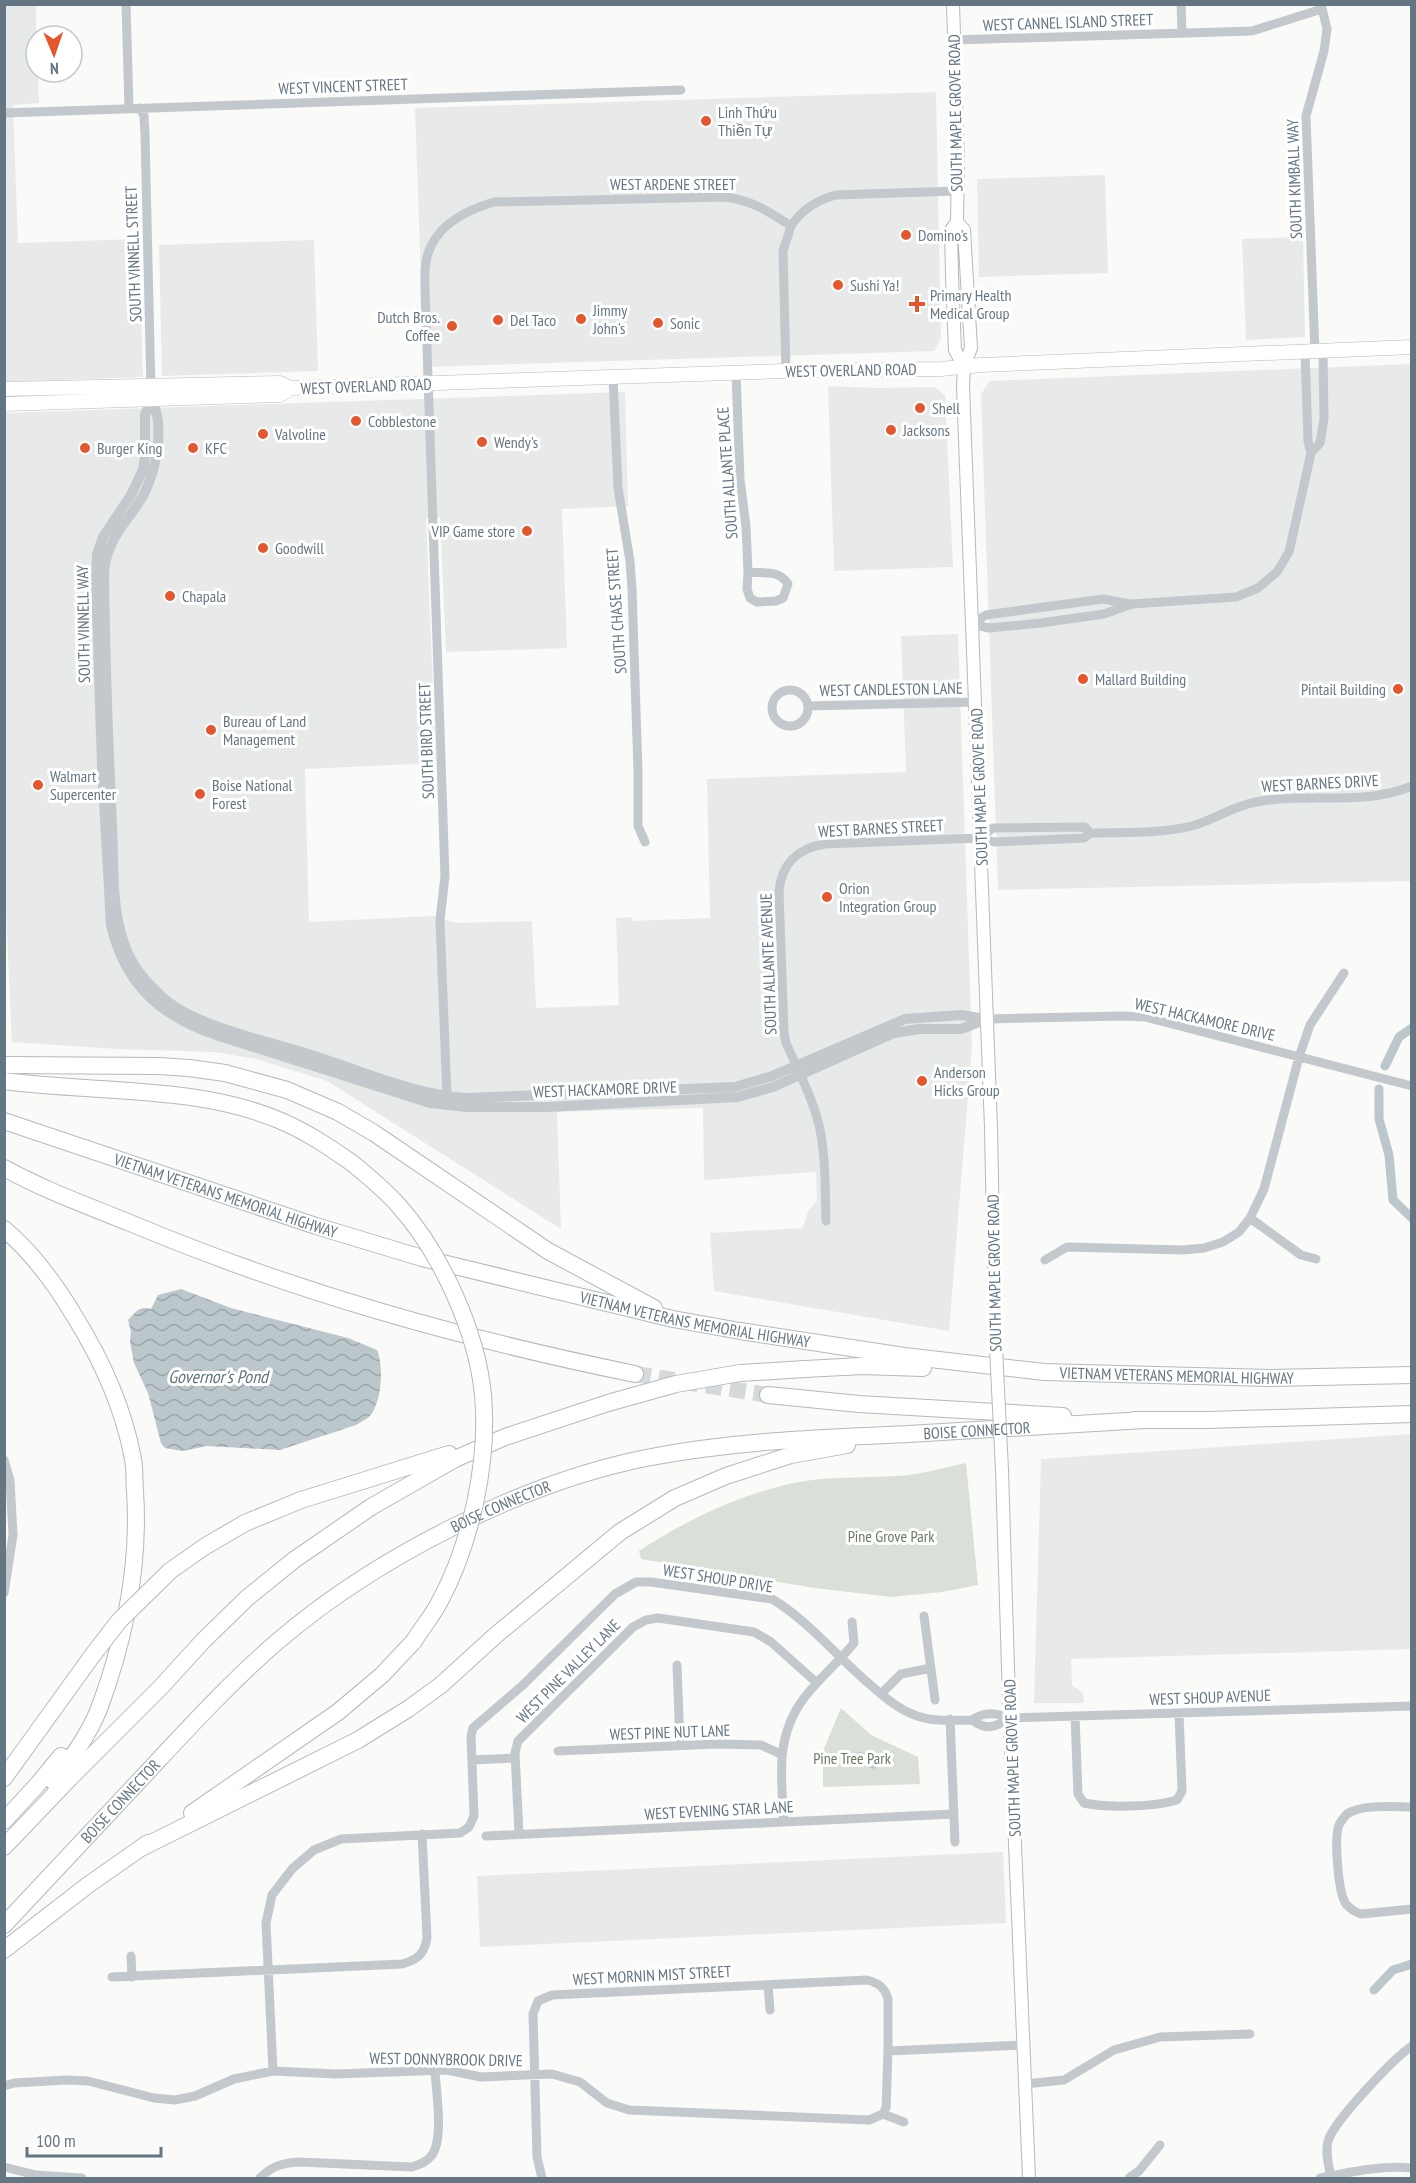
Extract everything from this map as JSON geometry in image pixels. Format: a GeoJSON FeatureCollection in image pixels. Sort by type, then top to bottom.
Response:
{"type":"FeatureCollection","features":[{"type":"Feature","properties":{"kind":"highway"},"geometry":{"type":"LineString","coordinates":[[4,1065],[189,1068],[225,1074],[287,1090],[338,1112],[374,1133],[548,1251],[673,1319]]}},
{"type":"Feature","properties":{"kind":"highway"},"geometry":{"type":"LineString","coordinates":[[4,1081],[213,1101],[279,1120],[315,1137],[352,1162],[400,1207],[430,1249],[461,1314],[474,1352],[483,1394],[484,1435],[479,1476],[469,1525],[439,1602],[414,1641],[382,1675],[338,1712],[88,1885],[4,1950]]}},
{"type":"Feature","properties":{"kind":"highway","name":"VIETNAM VETERANS MEMORIAL HIGHWAY"},"geometry":{"type":"LineString","coordinates":[[4,1120],[316,1226],[422,1258],[673,1319],[904,1356],[1044,1372],[1270,1378],[1412,1375]]}},
{"type":"Feature","properties":{"kind":"highway"},"geometry":{"type":"LineString","coordinates":[[9,1171],[178,1244],[353,1305],[532,1353],[635,1374]]}},
{"type":"Feature","properties":{"kind":"highway"},"geometry":{"type":"LineString","coordinates":[[4,1229],[17,1239],[58,1288],[90,1341],[116,1398],[133,1459],[137,1523],[132,1587],[117,1649],[98,1710],[77,1751],[4,1845]]}},
{"type":"Feature","properties":{"kind":"highway"},"geometry":{"type":"LineString","coordinates":[[4,1778],[119,1621],[170,1571],[245,1523],[301,1500],[608,1403],[676,1384],[708,1378],[740,1373],[862,1366],[1044,1372]]}},
{"type":"Feature","properties":{"kind":"highway"},"geometry":{"type":"LineString","coordinates":[[768,1395],[859,1404],[1144,1420],[1412,1414]]}},
{"type":"Feature","properties":{"kind":"highway","name":"BOISE CONNECTOR"},"geometry":{"type":"LineString","coordinates":[[4,1925],[205,1709],[278,1641],[355,1583],[466,1520],[583,1475],[644,1459],[740,1444],[796,1438],[1144,1420]]}},
{"type":"Feature","properties":{"kind":"highway"},"geometry":{"type":"LineString","coordinates":[[141,1848],[358,1740],[408,1710],[441,1685],[496,1635],[620,1532],[675,1498],[726,1476],[790,1455],[910,1433]]}},
{"type":"Feature","properties":{"kind":"highway"},"geometry":{"type":"LineString","coordinates":[[4,1845],[160,1688],[203,1641],[255,1592],[294,1560],[371,1507],[455,1459],[505,1437]]}},
{"type":"Feature","properties":{"kind":"highway"},"geometry":{"type":"LineString","coordinates":[[4,1821],[38,1784],[71,1742],[91,1707],[117,1649]]}},
{"type":"Feature","properties":{"kind":"main road","name":"SOUTH MAPLE GROVE ROAD"},"geometry":{"type":"LineString","coordinates":[[953,4],[958,162],[957,222],[951,230],[955,350],[964,367],[987,1019],[995,1328],[1029,2178]]}},
{"type":"Feature","properties":{"kind":"main road","name":"WEST OVERLAND ROAD"},"geometry":{"type":"LineString","coordinates":[[4,404],[151,393],[280,395],[291,388],[786,371],[893,370],[1412,347]]}},
{"type":"Feature","properties":{"kind":"main road","name":"WEST OVERLAND ROAD"},"geometry":{"type":"LineString","coordinates":[[4,389],[123,386],[151,393]]}},
{"type":"Feature","properties":{"kind":"street"},"geometry":{"type":"LineString","coordinates":[[126,4],[129,108]]}},
{"type":"Feature","properties":{"kind":"street"},"geometry":{"type":"LineString","coordinates":[[1181,4],[1182,33]]}},
{"type":"Feature","properties":{"kind":"street","name":"WEST CANNEL ISLAND STREET"},"geometry":{"type":"LineString","coordinates":[[954,40],[1252,31],[1321,7]]}},
{"type":"Feature","properties":{"kind":"street","name":"SOUTH KIMBALL WAY"},"geometry":{"type":"LineString","coordinates":[[1311,453],[1320,443],[1324,419],[1315,352],[1306,116],[1324,51],[1327,29],[1321,7]]}},
{"type":"Feature","properties":{"kind":"street","name":"WEST VINCENT STREET"},"geometry":{"type":"LineString","coordinates":[[4,113],[681,90]]}},
{"type":"Feature","properties":{"kind":"street","name":"SOUTH VINNELL STREET"},"geometry":{"type":"LineString","coordinates":[[140,108],[144,116],[145,134],[151,393]]}},
{"type":"Feature","properties":{"kind":"street"},"geometry":{"type":"LineString","coordinates":[[786,371],[783,251],[791,226],[808,207],[826,197],[836,195],[956,191]]}},
{"type":"Feature","properties":{"kind":"street","name":"WEST ARDENE STREET"},"geometry":{"type":"LineString","coordinates":[[449,224],[465,212],[494,202],[699,196],[744,199],[791,226]]}},
{"type":"Feature","properties":{"kind":"street","name":"SOUTH BIRD STREET"},"geometry":{"type":"LineString","coordinates":[[447,1097],[440,920],[445,876],[425,269],[429,252],[436,238],[449,224]]}},
{"type":"Feature","properties":{"kind":"street","name":"SOUTH KIMBALL WAY"},"geometry":{"type":"LineString","coordinates":[[1132,604],[1236,597],[1260,587],[1277,572],[1289,552],[1311,453],[1308,441],[1315,352]]}},
{"type":"Feature","properties":{"kind":"street","name":"SOUTH ALLANTE PLACE"},"geometry":{"type":"LineString","coordinates":[[736,373],[740,479],[746,526],[747,589],[750,598],[757,602],[776,601],[783,598],[788,584],[784,577],[777,573],[748,572]]}},
{"type":"Feature","properties":{"kind":"street","name":"SOUTH CHASE STREET"},"geometry":{"type":"LineString","coordinates":[[614,378],[618,488],[632,588],[639,771],[638,826],[645,842]]}},
{"type":"Feature","properties":{"kind":"street","name":"SOUTH VINNELL WAY"},"geometry":{"type":"LineString","coordinates":[[151,393],[159,418],[157,456],[152,476],[143,495],[111,542],[104,572],[110,851],[117,913],[123,942],[136,968],[176,1008],[221,1032]]}},
{"type":"Feature","properties":{"kind":"street"},"geometry":{"type":"LineString","coordinates":[[972,624],[986,615],[1103,599],[1132,604]]}},
{"type":"Feature","properties":{"kind":"street"},"geometry":{"type":"LineString","coordinates":[[972,624],[988,628],[1041,623],[1104,614],[1132,604]]}},
{"type":"Feature","properties":{"kind":"street","name":"WEST CANDLESTON LANE"},"geometry":{"type":"LineString","coordinates":[[808,706],[976,702]]}},
{"type":"Feature","properties":{"kind":"street","name":"WEST BARNES DRIVE"},"geometry":{"type":"LineString","coordinates":[[980,838],[993,828],[1085,826],[1090,833],[1177,829],[1203,823],[1257,801],[1370,796],[1394,793],[1412,786]]}},
{"type":"Feature","properties":{"kind":"street","name":"WEST BARNES STREET"},"geometry":{"type":"LineString","coordinates":[[788,863],[804,849],[825,844],[980,838]]}},
{"type":"Feature","properties":{"kind":"street","name":"SOUTH ALLANTE AVENUE"},"geometry":{"type":"LineString","coordinates":[[788,863],[780,882],[779,892],[784,1032],[786,1043],[798,1070]]}},
{"type":"Feature","properties":{"kind":"street"},"geometry":{"type":"LineString","coordinates":[[1045,1260],[1067,1247],[1183,1250],[1204,1248],[1223,1242],[1239,1232],[1250,1218],[1264,1189],[1310,1024],[1344,973]]}},
{"type":"Feature","properties":{"kind":"street","name":"WEST HACKAMORE DRIVE"},"geometry":{"type":"LineString","coordinates":[[339,1068],[430,1103],[466,1107],[547,1107],[714,1100],[754,1094],[798,1070],[905,1019],[961,1015],[987,1019],[1122,1016],[1145,1017],[1412,1086]]}},
{"type":"Feature","properties":{"kind":"street","name":"WEST HACKAMORE DRIVE"},"geometry":{"type":"LineString","coordinates":[[221,1032],[417,1091],[447,1097],[725,1088],[798,1070]]}},
{"type":"Feature","properties":{"kind":"street"},"geometry":{"type":"LineString","coordinates":[[798,1070],[819,1126],[824,1159],[826,1221]]}},
{"type":"Feature","properties":{"kind":"street"},"geometry":{"type":"LineString","coordinates":[[1250,1218],[1301,1255],[1316,1259]]}},
{"type":"Feature","properties":{"kind":"street"},"geometry":{"type":"LineString","coordinates":[[4,1460],[10,1480],[9,1536],[4,1593]]}},
{"type":"Feature","properties":{"kind":"street","name":"WEST SHOUP DRIVE"},"geometry":{"type":"LineString","coordinates":[[472,1760],[473,1728],[523,1685],[615,1594],[636,1582],[651,1582],[772,1599],[788,1608],[841,1659],[898,1707],[918,1716],[972,1720]]}},
{"type":"Feature","properties":{"kind":"street"},"geometry":{"type":"LineString","coordinates":[[924,1616],[935,1700]]}},
{"type":"Feature","properties":{"kind":"street","name":"WEST PINE VALLEY LANE"},"geometry":{"type":"LineString","coordinates":[[515,1758],[518,1741],[633,1627],[646,1620],[658,1618],[754,1632],[771,1642],[818,1683]]}},
{"type":"Feature","properties":{"kind":"street"},"geometry":{"type":"LineString","coordinates":[[784,1822],[781,1754],[792,1717],[804,1698],[854,1643],[852,1622]]}},
{"type":"Feature","properties":{"kind":"street"},"geometry":{"type":"LineString","coordinates":[[677,1665],[680,1745]]}},
{"type":"Feature","properties":{"kind":"street"},"geometry":{"type":"LineString","coordinates":[[881,1694],[902,1674],[931,1668]]}},
{"type":"Feature","properties":{"kind":"street","name":"WEST SHOUP AVENUE"},"geometry":{"type":"LineString","coordinates":[[972,1720],[980,1714],[998,1713],[1010,1718],[1412,1706]]}},
{"type":"Feature","properties":{"kind":"street"},"geometry":{"type":"LineString","coordinates":[[1075,1716],[1078,1794],[1084,1803],[1096,1806],[1165,1804],[1177,1800],[1182,1791],[1179,1713]]}},
{"type":"Feature","properties":{"kind":"street"},"geometry":{"type":"LineString","coordinates":[[950,1719],[955,1842]]}},
{"type":"Feature","properties":{"kind":"street","name":"WEST PINE NUT LANE"},"geometry":{"type":"LineString","coordinates":[[558,1751],[716,1744],[761,1746],[781,1754]]}},
{"type":"Feature","properties":{"kind":"street"},"geometry":{"type":"LineString","coordinates":[[273,2071],[266,1923],[272,1895],[292,1869],[314,1850],[341,1839],[460,1833],[469,1827],[474,1816],[472,1760],[515,1758],[519,1834]]}},
{"type":"Feature","properties":{"kind":"street"},"geometry":{"type":"LineString","coordinates":[[1412,1807],[1353,1810],[1344,1816],[1337,1836],[1340,1889],[1346,1904],[1354,1911],[1371,1914],[1412,1909]]}},
{"type":"Feature","properties":{"kind":"street","name":"WEST EVENING STAR LANE"},"geometry":{"type":"LineString","coordinates":[[486,1836],[954,1814]]}},
{"type":"Feature","properties":{"kind":"street"},"geometry":{"type":"LineString","coordinates":[[112,1977],[412,1962],[426,1948],[427,1937],[422,1834]]}},
{"type":"Feature","properties":{"kind":"street"},"geometry":{"type":"LineString","coordinates":[[131,1956],[132,1977]]}},
{"type":"Feature","properties":{"kind":"street","name":"WEST MORNIN MIST STREET"},"geometry":{"type":"LineString","coordinates":[[535,2075],[533,2014],[538,2001],[552,1995],[867,1980],[882,1986],[888,1999],[888,2051]]}},
{"type":"Feature","properties":{"kind":"street"},"geometry":{"type":"LineString","coordinates":[[768,1985],[770,2010]]}},
{"type":"Feature","properties":{"kind":"street"},"geometry":{"type":"LineString","coordinates":[[1025,2084],[1064,2080],[1113,2050],[1160,2037],[1250,2034]]}},
{"type":"Feature","properties":{"kind":"street"},"geometry":{"type":"LineString","coordinates":[[904,2122],[884,2114],[887,2098],[888,2051],[1023,2045]]}},
{"type":"Feature","properties":{"kind":"street"},"geometry":{"type":"LineString","coordinates":[[1331,2177],[1327,2158],[1328,2142],[1335,2126],[1390,2064],[1412,2046]]}},
{"type":"Feature","properties":{"kind":"street"},"geometry":{"type":"LineString","coordinates":[[260,2178],[268,2169],[280,2164],[299,2162],[412,2167],[423,2164],[431,2157],[438,2139],[435,2070]]}},
{"type":"Feature","properties":{"kind":"street","name":"WEST DONNYBROOK DRIVE"},"geometry":{"type":"LineString","coordinates":[[4,2086],[14,2083],[88,2081],[154,2098],[175,2100],[205,2092],[234,2079],[273,2071],[336,2074],[435,2070],[457,2071],[481,2077],[552,2074],[574,2079],[590,2088],[607,2103],[629,2110],[869,2120],[884,2114]]}},
{"type":"Feature","properties":{"kind":"street"},"geometry":{"type":"LineString","coordinates":[[535,2075],[537,2157],[542,2178]]}},
{"type":"Feature","properties":{"kind":"street"},"geometry":{"type":"LineString","coordinates":[[1129,2178],[1139,2171],[1160,2145]]}},
{"type":"Feature","properties":{"kind":"street"},"geometry":{"type":"LineString","coordinates":[[4,2167],[36,2175],[82,2178]]}},
{"type":"Feature","properties":{"kind":"street"},"geometry":{"type":"LineString","coordinates":[[1320,2178],[1353,2171],[1412,2168]]}},
{"type":"Feature","properties":{"kind":"shaded area"},"geometry":{"type":"Polygon","coordinates":[[[4,5],[36,5],[36,24],[24,24],[24,84],[38,84],[39,103],[13,105],[18,243],[139,239],[143,377],[5,382],[4,5]]]}},
{"type":"Feature","properties":{"kind":"shaded area"},"geometry":{"type":"Polygon","coordinates":[[[936,92],[941,338],[934,351],[424,367],[415,108],[936,92]]]}},
{"type":"Feature","properties":{"kind":"shaded area"},"geometry":{"type":"Polygon","coordinates":[[[1105,175],[1108,273],[979,277],[977,179],[1105,175]]]}},
{"type":"Feature","properties":{"kind":"shaded area"},"geometry":{"type":"Polygon","coordinates":[[[1303,237],[1305,337],[1246,340],[1242,239],[1303,237]]]}},
{"type":"Feature","properties":{"kind":"shaded area"},"geometry":{"type":"Polygon","coordinates":[[[314,240],[318,371],[162,376],[159,245],[314,240]]]}},
{"type":"Feature","properties":{"kind":"shaded area"},"geometry":{"type":"Polygon","coordinates":[[[1411,364],[1411,881],[998,890],[981,394],[990,381],[1411,364]]]}},
{"type":"Feature","properties":{"kind":"shaded area"},"geometry":{"type":"Polygon","coordinates":[[[828,386],[934,387],[945,395],[953,567],[834,571],[828,386]]]}},
{"type":"Feature","properties":{"kind":"shaded area"},"geometry":{"type":"Polygon","coordinates":[[[625,392],[628,506],[562,509],[567,648],[446,652],[440,517],[426,518],[436,763],[305,769],[309,922],[433,916],[457,923],[532,921],[536,1008],[619,1005],[616,918],[631,917],[632,921],[710,918],[707,779],[906,772],[901,636],[958,634],[972,1046],[949,1331],[714,1291],[710,1233],[803,1228],[808,1211],[817,1201],[816,1172],[704,1180],[703,1108],[557,1112],[561,1229],[327,1081],[256,1059],[214,1052],[12,1042],[6,912],[4,911],[4,413],[625,392]]]}},
{"type":"Feature","properties":{"kind":"shaded area"},"geometry":{"type":"Polygon","coordinates":[[[1411,1434],[1411,1649],[1071,1659],[1072,1685],[1083,1693],[1084,1703],[1034,1703],[1041,1459],[1411,1434]]]}},
{"type":"Feature","properties":{"kind":"shaded area"},"geometry":{"type":"Polygon","coordinates":[[[1003,1852],[1006,1923],[480,1947],[477,1876],[1003,1852]]]}},
{"type":"Feature","properties":{"kind":"green space","name":"Pine Grove Park"},"geometry":{"type":"Polygon","coordinates":[[[966,1463],[978,1585],[942,1592],[891,1597],[815,1588],[641,1559],[639,1551],[674,1530],[729,1503],[769,1489],[818,1479],[915,1474],[966,1463]]]}},
{"type":"Feature","properties":{"kind":"green space","name":"Pine Tree Park"},"geometry":{"type":"Polygon","coordinates":[[[841,1708],[871,1735],[918,1757],[920,1784],[823,1787],[823,1751],[841,1708]]]}},
{"type":"Feature","properties":{"kind":"water","name":"Governor's Pond"},"geometry":{"type":"Polygon","coordinates":[[[181,1289],[231,1308],[348,1338],[377,1350],[381,1375],[377,1403],[373,1411],[368,1418],[356,1425],[280,1450],[207,1446],[182,1451],[165,1448],[161,1443],[148,1393],[134,1363],[128,1320],[140,1309],[151,1309],[158,1295],[181,1289]]]}},
{"type":"Feature","properties":{"kind":"water"},"geometry":{"type":"Polygon","coordinates":[[[861,1752],[875,1759],[877,1767],[873,1769],[854,1762],[853,1758],[856,1753],[861,1752]]]}},
{"type":"Feature","properties":{"kind":"waterway"},"geometry":{"type":"LineString","coordinates":[[1385,1066],[1399,1037],[1412,1028]]}},
{"type":"Feature","properties":{"kind":"waterway"},"geometry":{"type":"LineString","coordinates":[[1379,1089],[1379,1119],[1389,1155],[1393,1200],[1412,1218]]}},
{"type":"Feature","properties":{"kind":"waterway"},"geometry":{"type":"LineString","coordinates":[[1374,1990],[1393,1970],[1412,1964]]}},
{"type":"Feature","properties":{"kind":"tunnel"},"geometry":{"type":"LineString","coordinates":[[635,1374],[768,1395]]}},
{"type":"Feature","properties":{"kind":"place","name":"Linh Thứu Thiền Tự"},"geometry":{"type":"Point","coordinates":[706,121]}},
{"type":"Feature","properties":{"kind":"place","name":"Domino's"},"geometry":{"type":"Point","coordinates":[906,235]}},
{"type":"Feature","properties":{"kind":"place","name":"Sushi Ya!"},"geometry":{"type":"Point","coordinates":[838,285]}},
{"type":"Feature","properties":{"kind":"place","name":"Primary Health Medical Group"},"geometry":{"type":"Point","coordinates":[917,304]}},
{"type":"Feature","properties":{"kind":"place","name":"Jimmy John's"},"geometry":{"type":"Point","coordinates":[581,319]}},
{"type":"Feature","properties":{"kind":"place","name":"Del Taco"},"geometry":{"type":"Point","coordinates":[498,320]}},
{"type":"Feature","properties":{"kind":"place","name":"Sonic"},"geometry":{"type":"Point","coordinates":[658,323]}},
{"type":"Feature","properties":{"kind":"place","name":"Dutch Bros. Coffee"},"geometry":{"type":"Point","coordinates":[452,326]}},
{"type":"Feature","properties":{"kind":"place","name":"Shell"},"geometry":{"type":"Point","coordinates":[920,408]}},
{"type":"Feature","properties":{"kind":"place","name":"Cobblestone"},"geometry":{"type":"Point","coordinates":[356,421]}},
{"type":"Feature","properties":{"kind":"place","name":"Jacksons"},"geometry":{"type":"Point","coordinates":[891,430]}},
{"type":"Feature","properties":{"kind":"place","name":"Valvoline"},"geometry":{"type":"Point","coordinates":[263,434]}},
{"type":"Feature","properties":{"kind":"place","name":"Wendy's"},"geometry":{"type":"Point","coordinates":[482,442]}},
{"type":"Feature","properties":{"kind":"place","name":"Burger King"},"geometry":{"type":"Point","coordinates":[85,448]}},
{"type":"Feature","properties":{"kind":"place","name":"KFC"},"geometry":{"type":"Point","coordinates":[193,448]}},
{"type":"Feature","properties":{"kind":"place","name":"VIP Game store"},"geometry":{"type":"Point","coordinates":[527,531]}},
{"type":"Feature","properties":{"kind":"place","name":"Goodwill"},"geometry":{"type":"Point","coordinates":[263,548]}},
{"type":"Feature","properties":{"kind":"place","name":"Chapala"},"geometry":{"type":"Point","coordinates":[170,596]}},
{"type":"Feature","properties":{"kind":"place","name":"Mallard Building"},"geometry":{"type":"Point","coordinates":[1083,679]}},
{"type":"Feature","properties":{"kind":"place","name":"Pintail Building"},"geometry":{"type":"Point","coordinates":[1398,689]}},
{"type":"Feature","properties":{"kind":"place","name":"Bureau of Land Management"},"geometry":{"type":"Point","coordinates":[211,730]}},
{"type":"Feature","properties":{"kind":"place","name":"Walmart Supercenter"},"geometry":{"type":"Point","coordinates":[38,785]}},
{"type":"Feature","properties":{"kind":"place","name":"Boise National Forest"},"geometry":{"type":"Point","coordinates":[200,794]}},
{"type":"Feature","properties":{"kind":"place","name":"Orion Integration Group"},"geometry":{"type":"Point","coordinates":[827,897]}},
{"type":"Feature","properties":{"kind":"place","name":"Anderson Hicks Group"},"geometry":{"type":"Point","coordinates":[922,1081]}}]}
